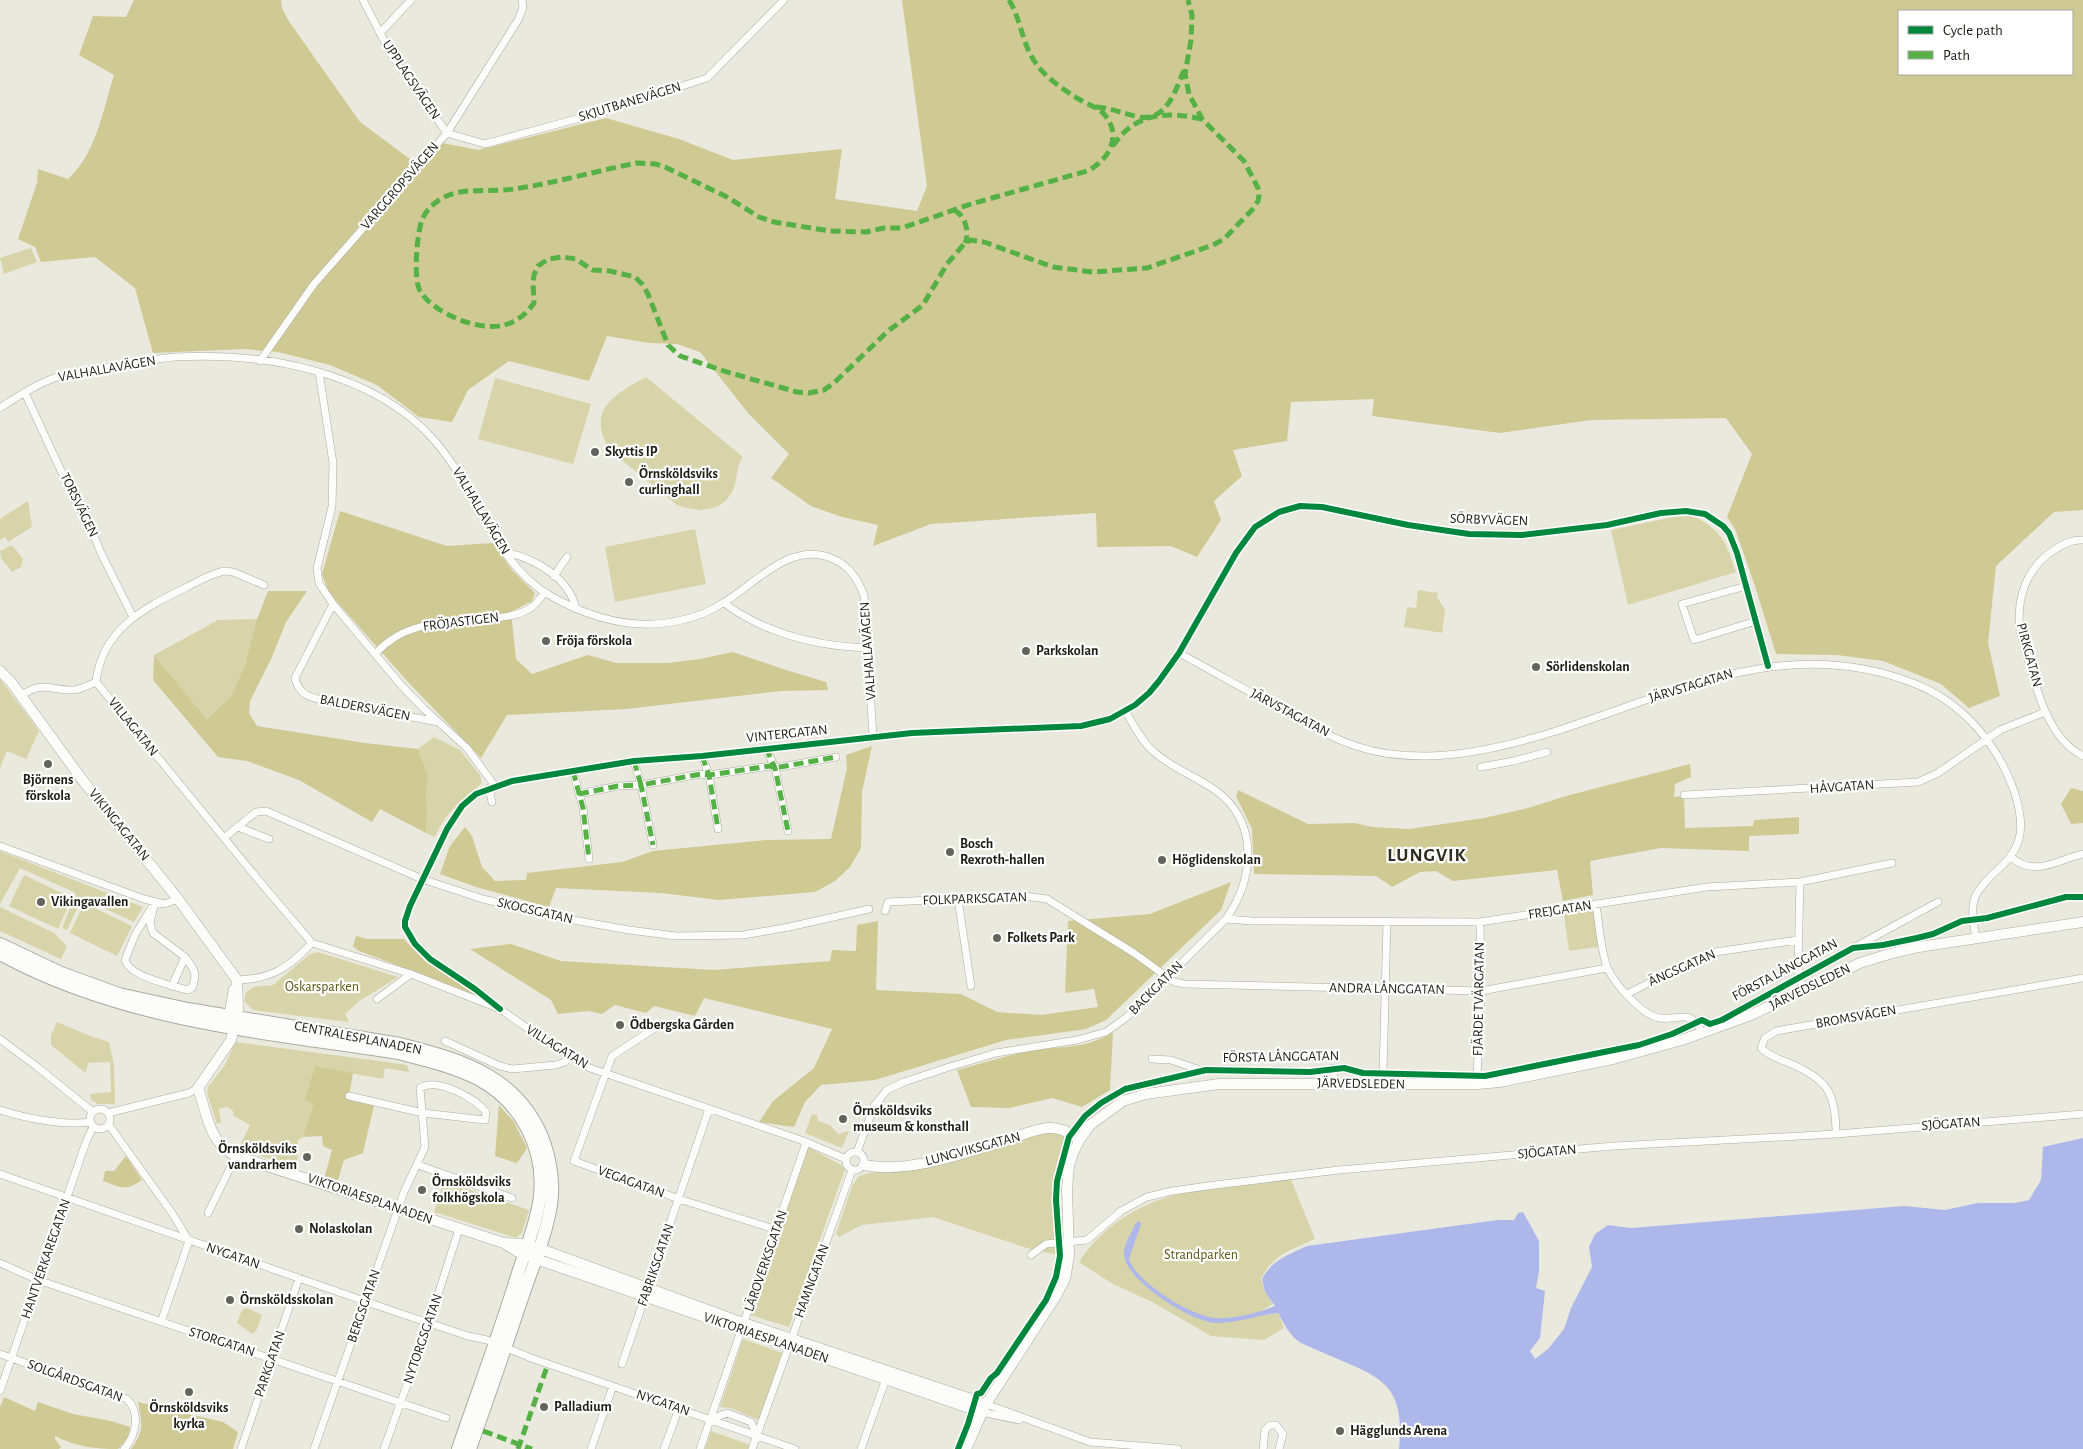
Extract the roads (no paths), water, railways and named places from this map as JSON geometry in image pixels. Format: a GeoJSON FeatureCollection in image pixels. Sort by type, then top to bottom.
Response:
{"type":"FeatureCollection","features":[{"type":"Feature","properties":{"kind":"highway"},"geometry":{"type":"LineString","coordinates":[[0,944],[37,963],[143,1005]]}},
{"type":"Feature","properties":{"kind":"highway"},"geometry":{"type":"LineString","coordinates":[[0,954],[58,982],[143,1005]]}},
{"type":"Feature","properties":{"kind":"highway","name":"CENTRALESPLANADEN"},"geometry":{"type":"LineString","coordinates":[[143,1005],[232,1021],[418,1049],[469,1065],[495,1079],[518,1098],[535,1122],[548,1155],[552,1172],[551,1203],[499,1348],[470,1449]]}},
{"type":"Feature","properties":{"kind":"highway","name":"CENTRALESPLANADEN"},"geometry":{"type":"LineString","coordinates":[[458,1449],[499,1348]]}},
{"type":"Feature","properties":{"kind":"main road","name":"VIKINGAGATAN"},"geometry":{"type":"LineString","coordinates":[[0,671],[21,696],[84,782],[178,899],[237,980]]}},
{"type":"Feature","properties":{"kind":"main road","name":"JÄRVEDSLEDEN"},"geometry":{"type":"LineString","coordinates":[[966,1449],[984,1408],[1056,1296],[1068,1267],[1070,1243],[1068,1177],[1073,1153],[1090,1125],[1105,1112],[1123,1101],[1146,1094],[1219,1084],[1478,1084],[1500,1082],[1613,1059],[1702,1033],[1752,1015],[1834,974],[1870,960],[1920,947],[2083,922]]}},
{"type":"Feature","properties":{"kind":"main road"},"geometry":{"type":"LineString","coordinates":[[236,1156],[222,1148],[215,1138],[198,1088],[231,1040],[232,1021],[239,996],[237,980]]}},
{"type":"Feature","properties":{"kind":"main road","name":"LUNGVIKSGATAN"},"geometry":{"type":"LineString","coordinates":[[864,1165],[882,1168],[915,1164],[964,1154],[1047,1128],[1062,1129],[1080,1139]]}},
{"type":"Feature","properties":{"kind":"main road","name":"VIKTORIAESPLANADEN"},"geometry":{"type":"LineString","coordinates":[[236,1156],[532,1252],[984,1408]]}},
{"type":"Feature","properties":{"kind":"street","name":"UPPLAGSVÄGEN"},"geometry":{"type":"LineString","coordinates":[[363,0],[392,56],[447,133]]}},
{"type":"Feature","properties":{"kind":"street"},"geometry":{"type":"LineString","coordinates":[[380,33],[411,0]]}},
{"type":"Feature","properties":{"kind":"street","name":"VARGGROPSVÄGEN"},"geometry":{"type":"LineString","coordinates":[[260,361],[314,284],[447,133],[518,20],[523,8],[522,0]]}},
{"type":"Feature","properties":{"kind":"street","name":"SKJUTBANEVÄGEN"},"geometry":{"type":"LineString","coordinates":[[447,133],[485,144],[602,112],[707,78],[784,0]]}},
{"type":"Feature","properties":{"kind":"street","name":"VALHALLAVÄGEN"},"geometry":{"type":"LineString","coordinates":[[0,408],[50,380],[100,368],[174,357],[248,358],[319,372],[360,386],[398,409],[434,440],[462,478],[505,552],[526,578],[545,592],[576,609],[618,623],[653,625],[690,618],[724,603],[768,570],[792,558],[810,554],[827,556],[846,566],[855,574],[866,606],[873,736]]}},
{"type":"Feature","properties":{"kind":"street","name":"BALDERSVÄGEN"},"geometry":{"type":"LineString","coordinates":[[319,372],[333,463],[332,507],[317,572],[319,583],[333,604],[401,685],[467,748],[492,787]]}},
{"type":"Feature","properties":{"kind":"street","name":"TORSVÄGEN"},"geometry":{"type":"LineString","coordinates":[[25,393],[74,499],[90,526],[101,553],[133,617]]}},
{"type":"Feature","properties":{"kind":"street","name":"SÖRBYVÄGEN"},"geometry":{"type":"LineString","coordinates":[[1179,653],[1245,539],[1255,527],[1267,518],[1279,512],[1300,506],[1322,507],[1408,525],[1450,531],[1522,535],[1572,530],[1662,513],[1686,511],[1706,514],[1723,526],[1729,533],[1737,553],[1768,666]]}},
{"type":"Feature","properties":{"kind":"street","name":"PIRKGATAN"},"geometry":{"type":"LineString","coordinates":[[2083,540],[2069,542],[2049,554],[2032,571],[2022,593],[2019,606],[2020,631],[2044,712],[2067,746],[2083,756]]}},
{"type":"Feature","properties":{"kind":"street"},"geometry":{"type":"LineString","coordinates":[[505,552],[523,556],[537,563],[554,576],[573,596],[576,609]]}},
{"type":"Feature","properties":{"kind":"street"},"geometry":{"type":"LineString","coordinates":[[554,576],[567,557]]}},
{"type":"Feature","properties":{"kind":"street"},"geometry":{"type":"LineString","coordinates":[[21,696],[30,689],[39,687],[73,690],[96,682],[98,666],[104,650],[115,635],[133,617],[160,600],[218,572],[233,572],[264,584]]}},
{"type":"Feature","properties":{"kind":"street"},"geometry":{"type":"LineString","coordinates":[[1746,586],[1682,604],[1694,640],[1756,621]]}},
{"type":"Feature","properties":{"kind":"street","name":"FRÖJASTIGEN"},"geometry":{"type":"LineString","coordinates":[[376,653],[391,638],[412,629],[507,617],[520,613],[533,606],[545,592]]}},
{"type":"Feature","properties":{"kind":"street"},"geometry":{"type":"LineString","coordinates":[[724,603],[751,621],[780,634],[829,645],[868,648]]}},
{"type":"Feature","properties":{"kind":"street","name":"BALDERSVÄGEN"},"geometry":{"type":"LineString","coordinates":[[333,604],[295,678],[297,687],[306,696],[318,700],[439,722]]}},
{"type":"Feature","properties":{"kind":"street","name":"JÄRVSTAGATAN"},"geometry":{"type":"LineString","coordinates":[[1179,653],[1315,728],[1348,743],[1379,752],[1426,756],[1469,752],[1524,740],[1705,680],[1768,666],[1827,664],[1876,671],[1905,680],[1929,689],[1947,699],[1972,721],[1987,740],[2012,786],[2021,818],[2021,835],[2012,858],[1988,879],[1974,900],[1973,920],[1976,938]]}},
{"type":"Feature","properties":{"kind":"street","name":"VINTERGATAN"},"geometry":{"type":"LineString","coordinates":[[500,1009],[475,989],[430,959],[410,938],[405,921],[422,879],[458,811],[476,794],[512,780],[634,761],[702,756],[921,732],[1081,726],[1110,719],[1125,711],[1149,693],[1179,653]]}},
{"type":"Feature","properties":{"kind":"street","name":"VILLAGATAN"},"geometry":{"type":"LineString","coordinates":[[96,682],[312,943],[411,974],[500,1009],[570,1057],[605,1074],[806,1143]]}},
{"type":"Feature","properties":{"kind":"street","name":"BACKGATAN"},"geometry":{"type":"LineString","coordinates":[[857,1152],[874,1106],[887,1090],[904,1082],[996,1053],[1077,1040],[1100,1034],[1127,1017],[1226,919],[1240,898],[1248,870],[1247,845],[1239,817],[1220,794],[1152,751],[1140,736],[1125,711]]}},
{"type":"Feature","properties":{"kind":"street","name":"HÅVGATAN"},"geometry":{"type":"LineString","coordinates":[[1684,795],[1918,782],[1938,773],[2000,730],[2044,712]]}},
{"type":"Feature","properties":{"kind":"street"},"geometry":{"type":"LineString","coordinates":[[766,748],[775,768],[788,831]]}},
{"type":"Feature","properties":{"kind":"street"},"geometry":{"type":"LineString","coordinates":[[1481,767],[1547,752]]}},
{"type":"Feature","properties":{"kind":"street"},"geometry":{"type":"LineString","coordinates":[[702,756],[708,775],[718,829]]}},
{"type":"Feature","properties":{"kind":"street"},"geometry":{"type":"LineString","coordinates":[[579,794],[618,786],[641,785],[701,774],[708,775],[770,766],[775,768],[836,757]]}},
{"type":"Feature","properties":{"kind":"street"},"geometry":{"type":"LineString","coordinates":[[634,761],[641,785],[653,845]]}},
{"type":"Feature","properties":{"kind":"street"},"geometry":{"type":"LineString","coordinates":[[572,771],[583,808],[589,859]]}},
{"type":"Feature","properties":{"kind":"street"},"geometry":{"type":"LineString","coordinates":[[492,787],[492,802]]}},
{"type":"Feature","properties":{"kind":"street","name":"SKOGSGATAN"},"geometry":{"type":"LineString","coordinates":[[224,838],[256,812],[266,811],[422,879],[483,899],[556,917],[676,936],[743,935],[869,909]]}},
{"type":"Feature","properties":{"kind":"street"},"geometry":{"type":"LineString","coordinates":[[238,827],[270,839]]}},
{"type":"Feature","properties":{"kind":"street"},"geometry":{"type":"LineString","coordinates":[[0,846],[117,890],[155,902],[167,904],[178,899]]}},
{"type":"Feature","properties":{"kind":"street"},"geometry":{"type":"LineString","coordinates":[[2012,858],[2025,867],[2035,868],[2083,854]]}},
{"type":"Feature","properties":{"kind":"street","name":"FREJGATAN"},"geometry":{"type":"LineString","coordinates":[[1226,919],[1252,921],[1480,922],[1706,886],[1800,882],[1892,862]]}},
{"type":"Feature","properties":{"kind":"street"},"geometry":{"type":"LineString","coordinates":[[1800,882],[1798,940],[1799,976],[1803,991]]}},
{"type":"Feature","properties":{"kind":"street","name":"FOLKPARKSGATAN"},"geometry":{"type":"LineString","coordinates":[[885,911],[888,902],[900,903],[1024,896],[1047,899],[1134,953],[1167,976]]}},
{"type":"Feature","properties":{"kind":"street"},"geometry":{"type":"LineString","coordinates":[[958,899],[971,986]]}},
{"type":"Feature","properties":{"kind":"street"},"geometry":{"type":"LineString","coordinates":[[155,902],[150,923],[152,933],[185,957],[193,968],[196,977],[192,988],[188,990],[172,986],[127,966],[125,960],[136,935],[155,902]]}},
{"type":"Feature","properties":{"kind":"street","name":"FÖRSTA LÅNGGATAN"},"geometry":{"type":"LineString","coordinates":[[1730,1015],[1938,902]]}},
{"type":"Feature","properties":{"kind":"street"},"geometry":{"type":"LineString","coordinates":[[1596,904],[1607,968],[1627,994],[1644,1011],[1655,1017],[1688,1017],[1697,1023],[1702,1033]]}},
{"type":"Feature","properties":{"kind":"street"},"geometry":{"type":"LineString","coordinates":[[1383,1074],[1387,921]]}},
{"type":"Feature","properties":{"kind":"street","name":"FJÄRDE TVÄRGATAN"},"geometry":{"type":"LineString","coordinates":[[1476,1076],[1481,991],[1480,922]]}},
{"type":"Feature","properties":{"kind":"street","name":"ÄNGSGATAN"},"geometry":{"type":"LineString","coordinates":[[1627,994],[1708,953],[1798,940]]}},
{"type":"Feature","properties":{"kind":"street"},"geometry":{"type":"LineString","coordinates":[[237,980],[261,978],[278,972],[296,959],[312,943]]}},
{"type":"Feature","properties":{"kind":"street"},"geometry":{"type":"LineString","coordinates":[[172,986],[185,957]]}},
{"type":"Feature","properties":{"kind":"street","name":"ANDRA LÅNGGATAN"},"geometry":{"type":"LineString","coordinates":[[1167,976],[1176,983],[1184,984],[1481,991],[1607,968]]}},
{"type":"Feature","properties":{"kind":"street"},"geometry":{"type":"LineString","coordinates":[[377,999],[411,974]]}},
{"type":"Feature","properties":{"kind":"street","name":"BROMSVÄGEN"},"geometry":{"type":"LineString","coordinates":[[1836,1134],[1834,1102],[1828,1090],[1818,1078],[1766,1053],[1762,1048],[1765,1038],[1776,1031],[2083,978]]}},
{"type":"Feature","properties":{"kind":"street"},"geometry":{"type":"LineString","coordinates":[[605,1074],[609,1061],[614,1054],[661,1024],[677,1024]]}},
{"type":"Feature","properties":{"kind":"street"},"geometry":{"type":"LineString","coordinates":[[0,1039],[93,1112]]}},
{"type":"Feature","properties":{"kind":"street"},"geometry":{"type":"LineString","coordinates":[[445,1041],[500,1066],[512,1069],[556,1065],[565,1062],[570,1057]]}},
{"type":"Feature","properties":{"kind":"street","name":"FÖRSTA LÅNGGATAN"},"geometry":{"type":"LineString","coordinates":[[1152,1058],[1171,1060],[1200,1070],[1310,1072],[1344,1068],[1363,1073],[1476,1076]]}},
{"type":"Feature","properties":{"kind":"street"},"geometry":{"type":"LineString","coordinates":[[1334,1068],[1334,1083]]}},
{"type":"Feature","properties":{"kind":"street","name":"VEGAGATAN"},"geometry":{"type":"LineString","coordinates":[[605,1074],[574,1161],[679,1199],[777,1230]]}},
{"type":"Feature","properties":{"kind":"street"},"geometry":{"type":"LineString","coordinates":[[349,1096],[423,1113],[485,1120],[486,1112],[479,1103],[444,1086],[425,1085],[420,1088],[423,1113]]}},
{"type":"Feature","properties":{"kind":"street"},"geometry":{"type":"LineString","coordinates":[[93,1112],[99,1109],[108,1113],[189,1093],[198,1088]]}},
{"type":"Feature","properties":{"kind":"street","name":"FABRIKSGATAN"},"geometry":{"type":"LineString","coordinates":[[622,1364],[709,1109]]}},
{"type":"Feature","properties":{"kind":"street"},"geometry":{"type":"LineString","coordinates":[[0,1110],[45,1119],[92,1124],[100,1129],[109,1125]]}},
{"type":"Feature","properties":{"kind":"street"},"geometry":{"type":"LineString","coordinates":[[92,1124],[93,1112]]}},
{"type":"Feature","properties":{"kind":"street"},"geometry":{"type":"LineString","coordinates":[[108,1113],[110,1118],[109,1125],[172,1213],[189,1241],[161,1322]]}},
{"type":"Feature","properties":{"kind":"street","name":"BERGSGATAN"},"geometry":{"type":"LineString","coordinates":[[314,1449],[398,1209],[411,1175],[418,1165],[425,1147],[423,1113]]}},
{"type":"Feature","properties":{"kind":"street","name":"SJÖGATAN"},"geometry":{"type":"LineString","coordinates":[[1031,1255],[1046,1244],[1070,1243],[1091,1238],[1129,1205],[1158,1193],[1172,1191],[1339,1170],[1605,1146],[1836,1134],[2083,1114]]}},
{"type":"Feature","properties":{"kind":"street","name":"HANTVERKAREGATAN"},"geometry":{"type":"LineString","coordinates":[[0,1391],[92,1124]]}},
{"type":"Feature","properties":{"kind":"street"},"geometry":{"type":"LineString","coordinates":[[806,1143],[846,1159]]}},
{"type":"Feature","properties":{"kind":"street","name":"LÄROVERKSGATAN"},"geometry":{"type":"LineString","coordinates":[[700,1449],[712,1419],[806,1143]]}},
{"type":"Feature","properties":{"kind":"street"},"geometry":{"type":"LineString","coordinates":[[857,1152],[864,1158],[864,1165],[858,1171],[847,1167],[846,1159],[849,1154],[857,1152]]}},
{"type":"Feature","properties":{"kind":"street"},"geometry":{"type":"LineString","coordinates":[[208,1213],[236,1156]]}},
{"type":"Feature","properties":{"kind":"street"},"geometry":{"type":"LineString","coordinates":[[418,1165],[512,1198]]}},
{"type":"Feature","properties":{"kind":"street","name":"HAMNGATAN"},"geometry":{"type":"LineString","coordinates":[[752,1449],[852,1170]]}},
{"type":"Feature","properties":{"kind":"street","name":"NYGATAN"},"geometry":{"type":"LineString","coordinates":[[0,1174],[189,1241],[429,1322],[499,1348],[712,1419],[793,1449]]}},
{"type":"Feature","properties":{"kind":"street","name":"NYTORGSGATAN"},"geometry":{"type":"LineString","coordinates":[[384,1449],[429,1322],[459,1229]]}},
{"type":"Feature","properties":{"kind":"street","name":"STORGATAN"},"geometry":{"type":"LineString","coordinates":[[0,1263],[38,1280],[446,1418]]}},
{"type":"Feature","properties":{"kind":"street","name":"PARKGATAN"},"geometry":{"type":"LineString","coordinates":[[240,1449],[299,1278]]}},
{"type":"Feature","properties":{"kind":"street","name":"SOLGÅRDSGATAN"},"geometry":{"type":"LineString","coordinates":[[0,1354],[127,1399],[133,1407],[135,1425],[132,1437],[124,1449]]}},
{"type":"Feature","properties":{"kind":"street"},"geometry":{"type":"LineString","coordinates":[[861,1449],[887,1375]]}},
{"type":"Feature","properties":{"kind":"street"},"geometry":{"type":"LineString","coordinates":[[591,1449],[613,1386]]}},
{"type":"Feature","properties":{"kind":"street"},"geometry":{"type":"LineString","coordinates":[[664,1449],[679,1408]]}},
{"type":"Feature","properties":{"kind":"street","name":"VIKTORIAESPLANADEN"},"geometry":{"type":"LineString","coordinates":[[984,1408],[1100,1445],[1178,1449]]}},
{"type":"Feature","properties":{"kind":"street"},"geometry":{"type":"LineString","coordinates":[[712,1419],[728,1413],[751,1422],[757,1435]]}},
{"type":"Feature","properties":{"kind":"street"},"geometry":{"type":"LineString","coordinates":[[1264,1449],[1265,1430],[1270,1425],[1276,1425],[1283,1434],[1278,1449]]}},
{"type":"Feature","properties":{"kind":"water"},"geometry":{"type":"Polygon","coordinates":[[[2083,1138],[2083,1449],[1399,1449],[1400,1427],[1398,1410],[1393,1396],[1385,1385],[1375,1377],[1301,1343],[1290,1333],[1278,1313],[1233,1322],[1217,1323],[1192,1316],[1178,1309],[1149,1289],[1128,1266],[1124,1256],[1124,1248],[1135,1224],[1139,1221],[1141,1224],[1129,1259],[1142,1278],[1179,1305],[1192,1311],[1215,1318],[1230,1318],[1275,1306],[1265,1292],[1262,1279],[1266,1272],[1276,1263],[1287,1255],[1307,1246],[1498,1220],[1514,1220],[1518,1213],[1523,1212],[1539,1241],[1539,1272],[1536,1288],[1545,1291],[1540,1338],[1530,1351],[1535,1359],[1548,1349],[1564,1329],[1571,1308],[1592,1267],[1589,1247],[1595,1234],[1608,1225],[1631,1228],[1904,1206],[1945,1210],[1978,1203],[2015,1203],[2029,1200],[2041,1180],[2043,1147],[2083,1138]]]}},
{"type":"Feature","properties":{"kind":"place","name":"Skyttis IP"},"geometry":{"type":"Point","coordinates":[595,452]}},
{"type":"Feature","properties":{"kind":"place","name":"Örnsköldsviks curlinghall"},"geometry":{"type":"Point","coordinates":[629,482]}},
{"type":"Feature","properties":{"kind":"place","name":"Fröja förskola"},"geometry":{"type":"Point","coordinates":[546,641]}},
{"type":"Feature","properties":{"kind":"place","name":"Parkskolan"},"geometry":{"type":"Point","coordinates":[1026,651]}},
{"type":"Feature","properties":{"kind":"place","name":"Sörlidenskolan"},"geometry":{"type":"Point","coordinates":[1536,667]}},
{"type":"Feature","properties":{"kind":"place","name":"Björnens förskola"},"geometry":{"type":"Point","coordinates":[48,764]}},
{"type":"Feature","properties":{"kind":"place","name":"Bosch Rexroth-hallen"},"geometry":{"type":"Point","coordinates":[950,852]}},
{"type":"Feature","properties":{"kind":"place","name":"Höglidenskolan"},"geometry":{"type":"Point","coordinates":[1162,860]}},
{"type":"Feature","properties":{"kind":"place","name":"Vikingavallen"},"geometry":{"type":"Point","coordinates":[41,902]}},
{"type":"Feature","properties":{"kind":"place","name":"Folkets Park"},"geometry":{"type":"Point","coordinates":[997,938]}},
{"type":"Feature","properties":{"kind":"place","name":"Ödbergska Gården"},"geometry":{"type":"Point","coordinates":[620,1025]}},
{"type":"Feature","properties":{"kind":"place","name":"Örnsköldsviks museum & konsthall"},"geometry":{"type":"Point","coordinates":[843,1119]}},
{"type":"Feature","properties":{"kind":"place","name":"Örnsköldsviks vandrarhem"},"geometry":{"type":"Point","coordinates":[307,1157]}},
{"type":"Feature","properties":{"kind":"place","name":"Örnsköldsviks folkhögskola"},"geometry":{"type":"Point","coordinates":[422,1190]}},
{"type":"Feature","properties":{"kind":"place","name":"Nolaskolan"},"geometry":{"type":"Point","coordinates":[299,1229]}},
{"type":"Feature","properties":{"kind":"place","name":"Örnsköldsskolan"},"geometry":{"type":"Point","coordinates":[230,1300]}},
{"type":"Feature","properties":{"kind":"place","name":"Örnsköldsviks kyrka"},"geometry":{"type":"Point","coordinates":[189,1392]}},
{"type":"Feature","properties":{"kind":"place","name":"Palladium"},"geometry":{"type":"Point","coordinates":[544,1407]}},
{"type":"Feature","properties":{"kind":"place","name":"Hägglunds Arena"},"geometry":{"type":"Point","coordinates":[1340,1431]}},
{"type":"Feature","properties":{"kind":"district","name":"LUNGVIK"},"geometry":{"type":"Point","coordinates":[1427,855]}},
{"type":"Feature","properties":{"kind":"park label","name":"Oskarsparken"},"geometry":{"type":"Point","coordinates":[322,987]}},
{"type":"Feature","properties":{"kind":"park label","name":"Strandparken"},"geometry":{"type":"Point","coordinates":[1201,1255]}}]}
